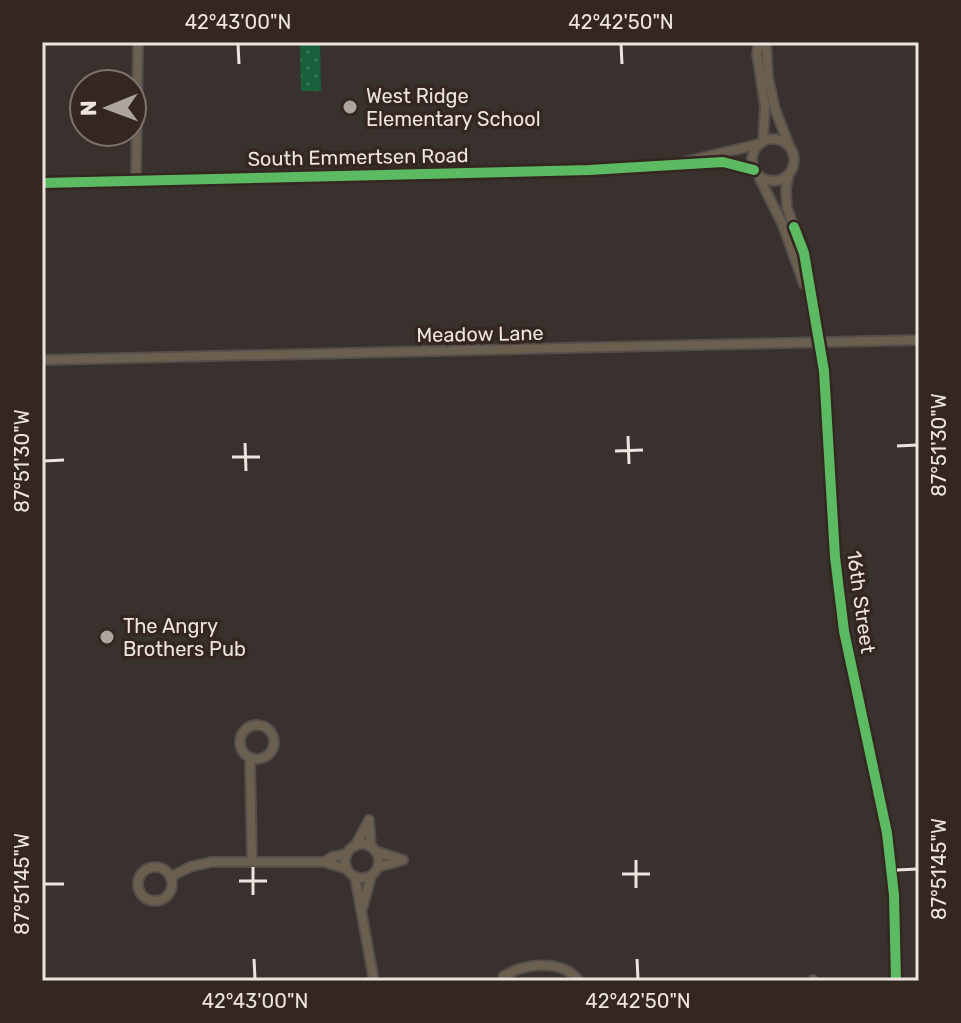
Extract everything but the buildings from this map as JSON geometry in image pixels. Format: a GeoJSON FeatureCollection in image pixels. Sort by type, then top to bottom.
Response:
{"type":"FeatureCollection","features":[{"type":"Feature","properties":{"kind":"street"},"geometry":{"type":"LineString","coordinates":[[136,180],[138,42]]}},
{"type":"Feature","properties":{"kind":"street"},"geometry":{"type":"LineString","coordinates":[[759,42],[757,54],[765,106],[761,143],[752,156],[756,173],[770,182],[789,174]]}},
{"type":"Feature","properties":{"kind":"street","name":"16th Street"},"geometry":{"type":"LineString","coordinates":[[766,42],[768,77],[775,109],[795,161],[786,188],[787,208],[804,253],[809,296],[820,342],[827,401],[838,594],[887,833],[894,895],[896,981]]}},
{"type":"Feature","properties":{"kind":"street"},"geometry":{"type":"LineString","coordinates":[[761,143],[779,139],[789,146]]}},
{"type":"Feature","properties":{"kind":"street","name":"South Emmertsen Road"},"geometry":{"type":"LineString","coordinates":[[675,165],[761,143]]}},
{"type":"Feature","properties":{"kind":"street","name":"South Emmertsen Road"},"geometry":{"type":"LineString","coordinates":[[42,183],[589,170],[723,162],[756,173]]}},
{"type":"Feature","properties":{"kind":"street","name":"16th Street"},"geometry":{"type":"LineString","coordinates":[[756,173],[782,223],[809,296]]}},
{"type":"Feature","properties":{"kind":"street","name":"Meadow Lane"},"geometry":{"type":"LineString","coordinates":[[42,360],[919,340]]}},
{"type":"Feature","properties":{"kind":"street"},"geometry":{"type":"LineString","coordinates":[[250,758],[267,756],[274,747],[273,735],[265,727],[254,726],[242,735],[241,746],[250,758],[252,861]]}},
{"type":"Feature","properties":{"kind":"street"},"geometry":{"type":"LineString","coordinates":[[324,862],[347,854],[369,820],[378,867]]}},
{"type":"Feature","properties":{"kind":"street"},"geometry":{"type":"LineString","coordinates":[[355,846],[403,860],[378,867],[371,876],[363,907]]}},
{"type":"Feature","properties":{"kind":"street"},"geometry":{"type":"LineString","coordinates":[[347,854],[347,869]]}},
{"type":"Feature","properties":{"kind":"street"},"geometry":{"type":"LineString","coordinates":[[170,877],[190,867],[211,862],[324,862],[347,869],[355,877],[363,907],[374,981]]}},
{"type":"Feature","properties":{"kind":"street"},"geometry":{"type":"LineString","coordinates":[[156,867],[170,877],[170,892],[162,899],[147,899],[140,891],[139,879],[145,870],[156,867]]}},
{"type":"Feature","properties":{"kind":"street"},"geometry":{"type":"LineString","coordinates":[[355,877],[371,876]]}},
{"type":"Feature","properties":{"kind":"street"},"geometry":{"type":"LineString","coordinates":[[502,981],[513,970],[544,965],[567,968],[579,981]]}},
{"type":"Feature","properties":{"kind":"green space"},"geometry":{"type":"Polygon","coordinates":[[[320,42],[321,91],[301,91],[300,43],[320,42]]]}},
{"type":"Feature","properties":{"kind":"cycle path"},"geometry":{"type":"LineString","coordinates":[[42,183],[589,170],[723,162],[754,170]]}},
{"type":"Feature","properties":{"kind":"cycle path"},"geometry":{"type":"LineString","coordinates":[[794,227],[804,253],[824,371],[835,557],[844,631],[887,833],[894,895],[896,981]]}},
{"type":"Feature","properties":{"kind":"place","name":"West Ridge Elementary School"},"geometry":{"type":"Point","coordinates":[350,107]}},
{"type":"Feature","properties":{"kind":"place","name":"The Angry Brothers Pub"},"geometry":{"type":"Point","coordinates":[107,637]}}]}
